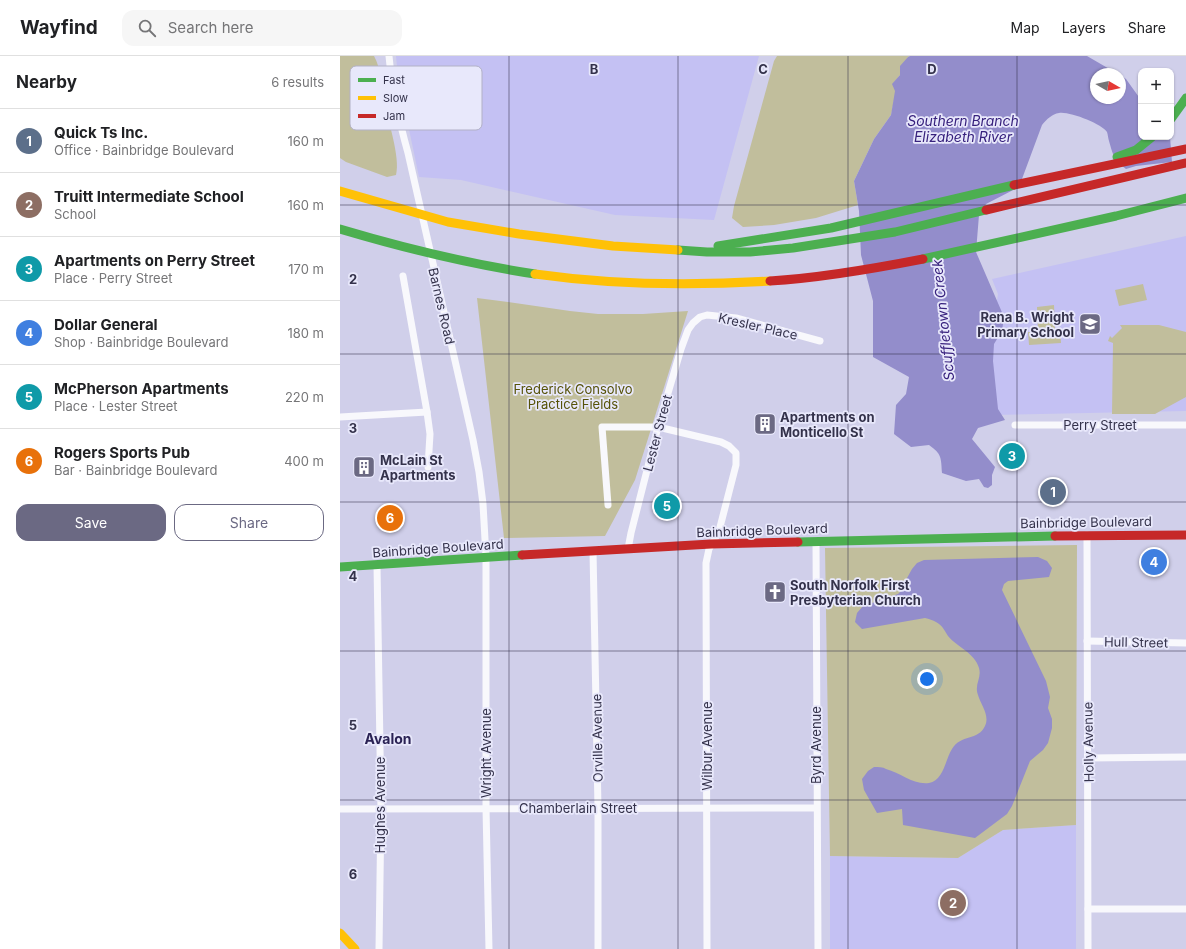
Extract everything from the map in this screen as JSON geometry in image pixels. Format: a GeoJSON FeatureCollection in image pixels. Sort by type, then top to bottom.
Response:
{"type":"FeatureCollection","features":[{"type":"Feature","properties":{"kind":"main road"},"geometry":{"type":"LineString","coordinates":[[1174,116],[1186,98]]}},
{"type":"Feature","properties":{"kind":"main road"},"geometry":{"type":"LineString","coordinates":[[1082,171],[1136,150],[1148,140]]}},
{"type":"Feature","properties":{"kind":"main road"},"geometry":{"type":"LineString","coordinates":[[689,250],[831,228],[1033,181],[1186,150]]}},
{"type":"Feature","properties":{"kind":"main road"},"geometry":{"type":"LineString","coordinates":[[340,191],[448,222],[519,234],[598,244],[707,252],[750,252],[830,243],[894,232],[1186,163]]}},
{"type":"Feature","properties":{"kind":"main road"},"geometry":{"type":"LineString","coordinates":[[340,229],[388,243],[453,258],[540,275],[629,283],[692,284],[779,281],[909,262],[1013,240],[1186,198]]}},
{"type":"Feature","properties":{"kind":"main road"},"geometry":{"type":"LineString","coordinates":[[1156,206],[1186,204]]}},
{"type":"Feature","properties":{"kind":"main road","name":"Bainbridge Boulevard"},"geometry":{"type":"LineString","coordinates":[[340,567],[712,544],[1087,535],[1186,535]]}},
{"type":"Feature","properties":{"kind":"main road"},"geometry":{"type":"LineString","coordinates":[[340,933],[355,949]]}},
{"type":"Feature","properties":{"kind":"street","name":"Barnes Road"},"geometry":{"type":"LineString","coordinates":[[389,56],[390,66]]}},
{"type":"Feature","properties":{"kind":"street","name":"Barnes Road"},"geometry":{"type":"LineString","coordinates":[[402,130],[473,440],[483,504],[486,557]]}},
{"type":"Feature","properties":{"kind":"street"},"geometry":{"type":"LineString","coordinates":[[403,276],[430,434],[428,468]]}},
{"type":"Feature","properties":{"kind":"street","name":"Kresler Place"},"geometry":{"type":"LineString","coordinates":[[696,320],[707,315],[736,318],[820,341]]}},
{"type":"Feature","properties":{"kind":"street","name":"Lester Street"},"geometry":{"type":"LineString","coordinates":[[628,549],[658,427],[688,330],[696,320]]}},
{"type":"Feature","properties":{"kind":"street"},"geometry":{"type":"LineString","coordinates":[[340,417],[427,412]]}},
{"type":"Feature","properties":{"kind":"street","name":"Perry Street"},"geometry":{"type":"LineString","coordinates":[[1015,425],[1186,425]]}},
{"type":"Feature","properties":{"kind":"street"},"geometry":{"type":"LineString","coordinates":[[608,505],[602,427],[658,427]]}},
{"type":"Feature","properties":{"kind":"street","name":"Wilbur Avenue"},"geometry":{"type":"LineString","coordinates":[[658,427],[721,442],[729,446],[736,453],[736,465],[719,532],[707,554],[706,563],[707,949]]}},
{"type":"Feature","properties":{"kind":"street","name":"Holly Avenue"},"geometry":{"type":"LineString","coordinates":[[1087,535],[1088,949]]}},
{"type":"Feature","properties":{"kind":"street","name":"Byrd Avenue"},"geometry":{"type":"LineString","coordinates":[[816,541],[816,808],[818,949]]}},
{"type":"Feature","properties":{"kind":"street","name":"Orville Avenue"},"geometry":{"type":"LineString","coordinates":[[594,551],[598,808],[598,949]]}},
{"type":"Feature","properties":{"kind":"street","name":"Wright Avenue"},"geometry":{"type":"LineString","coordinates":[[486,557],[486,808],[489,949]]}},
{"type":"Feature","properties":{"kind":"street","name":"Hughes Avenue"},"geometry":{"type":"LineString","coordinates":[[377,565],[381,809],[378,949]]}},
{"type":"Feature","properties":{"kind":"street","name":"Hull Street"},"geometry":{"type":"LineString","coordinates":[[1087,641],[1186,643]]}},
{"type":"Feature","properties":{"kind":"street"},"geometry":{"type":"LineString","coordinates":[[1088,758],[1186,757]]}},
{"type":"Feature","properties":{"kind":"street","name":"Chamberlain Street"},"geometry":{"type":"LineString","coordinates":[[340,809],[816,808]]}},
{"type":"Feature","properties":{"kind":"street"},"geometry":{"type":"LineString","coordinates":[[1088,909],[1186,909]]}},
{"type":"Feature","properties":{"kind":"shaded area"},"geometry":{"type":"Polygon","coordinates":[[[396,56],[759,56],[714,220],[615,215],[461,180],[419,177],[409,130],[482,130],[482,66],[397,66],[396,56]]]}},
{"type":"Feature","properties":{"kind":"shaded area","name":"Rena B. Wright Primary School"},"geometry":{"type":"Polygon","coordinates":[[[1186,236],[1186,411],[989,415],[992,337],[998,294],[992,279],[1186,236]]]}},
{"type":"Feature","properties":{"kind":"shaded area"},"geometry":{"type":"Polygon","coordinates":[[[1076,825],[1076,949],[830,949],[830,856],[958,858],[1003,830],[1076,825]]]}},
{"type":"Feature","properties":{"kind":"green space"},"geometry":{"type":"Polygon","coordinates":[[[340,56],[374,56],[378,66],[350,66],[350,130],[391,130],[397,158],[396,175],[387,177],[346,162],[340,158],[340,56]]]}},
{"type":"Feature","properties":{"kind":"green space"},"geometry":{"type":"Polygon","coordinates":[[[777,56],[910,56],[908,57],[900,75],[893,84],[896,91],[891,115],[874,139],[854,181],[858,205],[816,218],[774,225],[743,227],[732,218],[734,206],[774,61],[777,56]]]}},
{"type":"Feature","properties":{"kind":"green space"},"geometry":{"type":"Polygon","coordinates":[[[1143,284],[1147,300],[1119,306],[1115,290],[1143,284]]]}},
{"type":"Feature","properties":{"kind":"green space","name":"Frederick Consolvo Practice Fields"},"geometry":{"type":"Polygon","coordinates":[[[477,298],[598,314],[643,314],[688,311],[635,480],[605,536],[504,538],[477,298]]]}},
{"type":"Feature","properties":{"kind":"green space"},"geometry":{"type":"Polygon","coordinates":[[[1054,305],[1055,329],[1060,329],[1061,343],[1029,345],[1028,332],[1038,331],[1037,307],[1054,305]]]}},
{"type":"Feature","properties":{"kind":"green space"},"geometry":{"type":"Polygon","coordinates":[[[1120,325],[1159,325],[1186,332],[1186,397],[1155,414],[1112,414],[1113,343],[1108,341],[1110,336],[1112,338],[1122,328],[1120,325]]]}},
{"type":"Feature","properties":{"kind":"green space"},"geometry":{"type":"Polygon","coordinates":[[[1077,545],[1076,825],[1003,830],[958,858],[830,856],[825,548],[1077,545]]]}},
{"type":"Feature","properties":{"kind":"water","name":"Southern Branch Elizabeth River"},"geometry":{"type":"Polygon","coordinates":[[[1087,56],[1108,68],[1090,68],[1090,104],[1126,104],[1126,79],[1138,96],[1138,140],[1170,140],[1172,162],[1136,166],[1126,169],[1114,157],[1107,132],[1099,125],[1070,114],[1054,114],[1042,125],[1019,187],[986,204],[979,215],[976,252],[1004,317],[1002,331],[994,344],[993,361],[998,409],[1005,420],[978,428],[972,439],[995,467],[992,475],[992,485],[988,488],[984,487],[979,479],[966,481],[942,473],[939,454],[933,448],[929,445],[911,447],[894,434],[896,405],[906,394],[909,377],[873,357],[873,301],[861,255],[859,211],[854,181],[874,139],[891,115],[895,91],[892,84],[900,75],[900,66],[908,57],[1087,56]]]}},
{"type":"Feature","properties":{"kind":"water"},"geometry":{"type":"Polygon","coordinates":[[[1038,557],[1047,561],[1052,568],[1049,577],[1008,581],[1004,584],[1002,590],[1046,681],[1050,697],[1048,708],[1052,719],[1052,728],[1048,743],[1043,750],[1030,761],[1012,806],[1007,814],[975,838],[903,825],[902,809],[877,813],[864,790],[862,779],[868,771],[874,767],[882,767],[918,782],[929,783],[934,781],[944,769],[950,753],[956,744],[982,731],[986,722],[986,714],[977,691],[980,672],[977,663],[970,654],[948,636],[940,625],[925,618],[862,629],[855,622],[857,613],[863,606],[898,594],[905,587],[907,578],[912,569],[917,563],[924,560],[1038,557]]]}},
{"type":"Feature","properties":{"kind":"traffic: fast"},"geometry":{"type":"LineString","coordinates":[[1174,115],[1186,98]]}},
{"type":"Feature","properties":{"kind":"traffic: fast"},"geometry":{"type":"LineString","coordinates":[[1117,157],[1136,150],[1148,140]]}},
{"type":"Feature","properties":{"kind":"traffic: fast"},"geometry":{"type":"LineString","coordinates":[[718,246],[831,228],[1014,185]]}},
{"type":"Feature","properties":{"kind":"traffic: fast"},"geometry":{"type":"LineString","coordinates":[[923,259],[1116,216],[1186,198]]}},
{"type":"Feature","properties":{"kind":"traffic: fast"},"geometry":{"type":"LineString","coordinates":[[678,250],[750,252],[793,248],[895,232],[986,210]]}},
{"type":"Feature","properties":{"kind":"traffic: fast"},"geometry":{"type":"LineString","coordinates":[[340,229],[437,255],[535,274]]}},
{"type":"Feature","properties":{"kind":"traffic: fast"},"geometry":{"type":"LineString","coordinates":[[798,542],[1055,536]]}},
{"type":"Feature","properties":{"kind":"traffic: fast"},"geometry":{"type":"LineString","coordinates":[[340,567],[522,555]]}},
{"type":"Feature","properties":{"kind":"traffic: slow"},"geometry":{"type":"LineString","coordinates":[[340,191],[448,222],[519,234],[613,246],[678,250]]}},
{"type":"Feature","properties":{"kind":"traffic: slow"},"geometry":{"type":"LineString","coordinates":[[535,274],[564,278],[652,284],[711,284],[770,281]]}},
{"type":"Feature","properties":{"kind":"traffic: slow"},"geometry":{"type":"LineString","coordinates":[[340,933],[355,949]]}},
{"type":"Feature","properties":{"kind":"traffic: jam"},"geometry":{"type":"LineString","coordinates":[[1014,185],[1186,149]]}},
{"type":"Feature","properties":{"kind":"traffic: jam"},"geometry":{"type":"LineString","coordinates":[[986,210],[1186,163]]}},
{"type":"Feature","properties":{"kind":"traffic: jam"},"geometry":{"type":"LineString","coordinates":[[770,281],[846,273],[923,259]]}},
{"type":"Feature","properties":{"kind":"traffic: jam"},"geometry":{"type":"LineString","coordinates":[[1055,536],[1186,535]]}},
{"type":"Feature","properties":{"kind":"traffic: jam"},"geometry":{"type":"LineString","coordinates":[[522,555],[711,544],[798,542]]}},
{"type":"Feature","properties":{"kind":"place","name":"Rena B. Wright Primary School"},"geometry":{"type":"Point","coordinates":[1090,324]}},
{"type":"Feature","properties":{"kind":"place","name":"Apartments on Monticello St"},"geometry":{"type":"Point","coordinates":[765,424]}},
{"type":"Feature","properties":{"kind":"place","name":"Apartments on Perry Street"},"geometry":{"type":"Point","coordinates":[1012,456]}},
{"type":"Feature","properties":{"kind":"place","name":"McLain St Apartments"},"geometry":{"type":"Point","coordinates":[364,467]}},
{"type":"Feature","properties":{"kind":"place","name":"Quick Ts Inc."},"geometry":{"type":"Point","coordinates":[1053,492]}},
{"type":"Feature","properties":{"kind":"place","name":"McPherson Apartments"},"geometry":{"type":"Point","coordinates":[667,506]}},
{"type":"Feature","properties":{"kind":"place","name":"Rogers Sports Pub"},"geometry":{"type":"Point","coordinates":[390,518]}},
{"type":"Feature","properties":{"kind":"place","name":"Dollar General"},"geometry":{"type":"Point","coordinates":[1154,562]}},
{"type":"Feature","properties":{"kind":"place","name":"South Norfolk First Presbyterian Church"},"geometry":{"type":"Point","coordinates":[775,592]}},
{"type":"Feature","properties":{"kind":"place","name":"Truitt Intermediate School"},"geometry":{"type":"Point","coordinates":[953,903]}},
{"type":"Feature","properties":{"kind":"district","name":"Avalon"},"geometry":{"type":"Point","coordinates":[388,739]}},
{"type":"Feature","properties":{"kind":"water label","name":"Scuffletown Creek"},"geometry":{"type":"Point","coordinates":[943,320]}}]}
